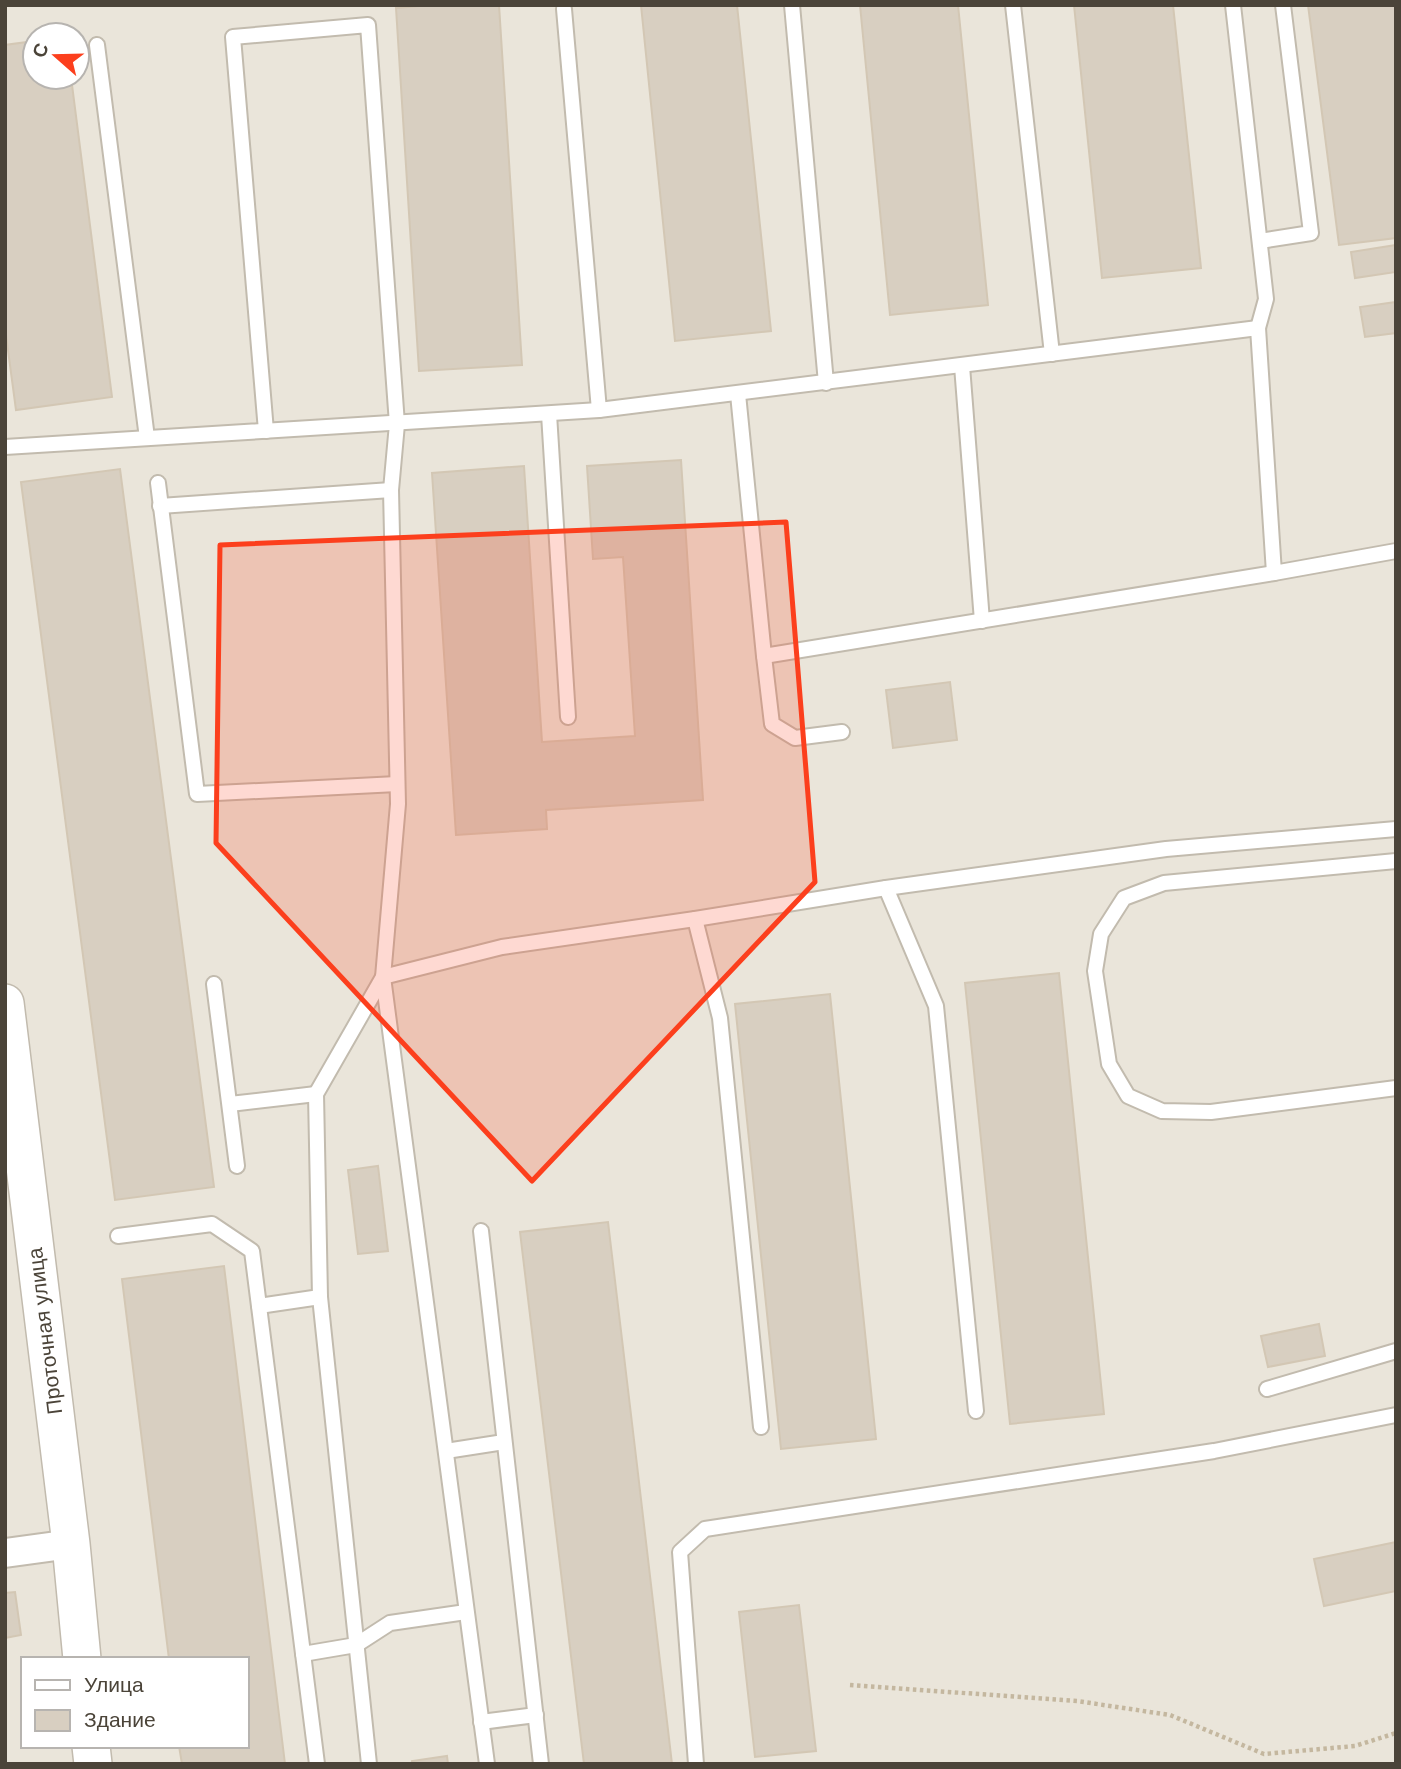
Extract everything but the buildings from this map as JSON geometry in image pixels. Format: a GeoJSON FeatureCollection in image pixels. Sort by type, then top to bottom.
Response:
{"type":"FeatureCollection","features":[{"type":"Feature","properties":{"kind":"street","name":"Проточная улица"},"geometry":{"type":"LineString","coordinates":[[5,1003],[71,1544],[82,1657]]}},
{"type":"Feature","properties":{"kind":"street"},"geometry":{"type":"LineString","coordinates":[[5,1553],[71,1544]]}},
{"type":"Feature","properties":{"kind":"lane"},"geometry":{"type":"LineString","coordinates":[[792,5],[826,383]]}},
{"type":"Feature","properties":{"kind":"lane"},"geometry":{"type":"LineString","coordinates":[[1013,5],[1052,354]]}},
{"type":"Feature","properties":{"kind":"lane"},"geometry":{"type":"LineString","coordinates":[[1233,5],[1266,299],[1258,328],[1274,573]]}},
{"type":"Feature","properties":{"kind":"lane"},"geometry":{"type":"LineString","coordinates":[[1260,241],[1311,233],[1283,5]]}},
{"type":"Feature","properties":{"kind":"lane"},"geometry":{"type":"LineString","coordinates":[[565,9],[599,410]]}},
{"type":"Feature","properties":{"kind":"lane"},"geometry":{"type":"LineString","coordinates":[[266,431],[233,37],[368,25],[397,424],[391,490],[398,804],[383,977],[487,1764]]}},
{"type":"Feature","properties":{"kind":"lane"},"geometry":{"type":"LineString","coordinates":[[97,45],[147,438]]}},
{"type":"Feature","properties":{"kind":"lane"},"geometry":{"type":"LineString","coordinates":[[5,447],[599,410],[1258,328]]}},
{"type":"Feature","properties":{"kind":"lane"},"geometry":{"type":"LineString","coordinates":[[962,366],[982,621]]}},
{"type":"Feature","properties":{"kind":"lane"},"geometry":{"type":"LineString","coordinates":[[738,394],[772,724],[795,738],[842,732]]}},
{"type":"Feature","properties":{"kind":"lane"},"geometry":{"type":"LineString","coordinates":[[549,414],[568,717]]}},
{"type":"Feature","properties":{"kind":"lane"},"geometry":{"type":"LineString","coordinates":[[158,483],[197,793],[397,784]]}},
{"type":"Feature","properties":{"kind":"lane"},"geometry":{"type":"LineString","coordinates":[[160,506],[391,490]]}},
{"type":"Feature","properties":{"kind":"lane"},"geometry":{"type":"LineString","coordinates":[[764,656],[1396,551]]}},
{"type":"Feature","properties":{"kind":"lane"},"geometry":{"type":"LineString","coordinates":[[369,1764],[320,1297],[316,1094],[383,977],[502,947],[886,888],[1166,849],[1396,829]]}},
{"type":"Feature","properties":{"kind":"lane"},"geometry":{"type":"LineString","coordinates":[[1396,861],[1164,883],[1124,898],[1101,934],[1095,971],[1109,1064],[1128,1096],[1162,1111],[1211,1112],[1396,1088]]}},
{"type":"Feature","properties":{"kind":"lane"},"geometry":{"type":"LineString","coordinates":[[886,888],[936,1006],[976,1411]]}},
{"type":"Feature","properties":{"kind":"lane"},"geometry":{"type":"LineString","coordinates":[[695,919],[720,1018],[761,1427]]}},
{"type":"Feature","properties":{"kind":"lane"},"geometry":{"type":"LineString","coordinates":[[214,984],[237,1166]]}},
{"type":"Feature","properties":{"kind":"lane"},"geometry":{"type":"LineString","coordinates":[[230,1104],[316,1094]]}},
{"type":"Feature","properties":{"kind":"lane"},"geometry":{"type":"LineString","coordinates":[[118,1236],[212,1224],[253,1251],[317,1764]]}},
{"type":"Feature","properties":{"kind":"lane"},"geometry":{"type":"LineString","coordinates":[[481,1231],[541,1764]]}},
{"type":"Feature","properties":{"kind":"lane"},"geometry":{"type":"LineString","coordinates":[[259,1306],[320,1297]]}},
{"type":"Feature","properties":{"kind":"lane"},"geometry":{"type":"LineString","coordinates":[[1267,1389],[1396,1351]]}},
{"type":"Feature","properties":{"kind":"lane"},"geometry":{"type":"LineString","coordinates":[[696,1764],[680,1552],[705,1528],[1213,1451],[1396,1415]]}},
{"type":"Feature","properties":{"kind":"lane"},"geometry":{"type":"LineString","coordinates":[[446,1451],[504,1441]]}},
{"type":"Feature","properties":{"kind":"lane"},"geometry":{"type":"LineString","coordinates":[[303,1654],[356,1645],[390,1623],[466,1612]]}},
{"type":"Feature","properties":{"kind":"lane"},"geometry":{"type":"LineString","coordinates":[[481,1722],[536,1715]]}},
{"type":"Feature","properties":{"kind":"path"},"geometry":{"type":"LineString","coordinates":[[850,1685],[1077,1701],[1170,1715],[1264,1754],[1355,1746],[1396,1733]]}},
{"type":"Feature","properties":{"kind":"highlighted area"},"geometry":{"type":"Polygon","coordinates":[[[786,522],[815,882],[532,1181],[216,843],[220,545],[786,522]]]}},
{"type":"Feature","properties":{"kind":"shaded area"},"geometry":{"type":"Polygon","coordinates":[[[5,5],[1396,5],[1396,1764],[5,1764],[5,5]]]}}]}
